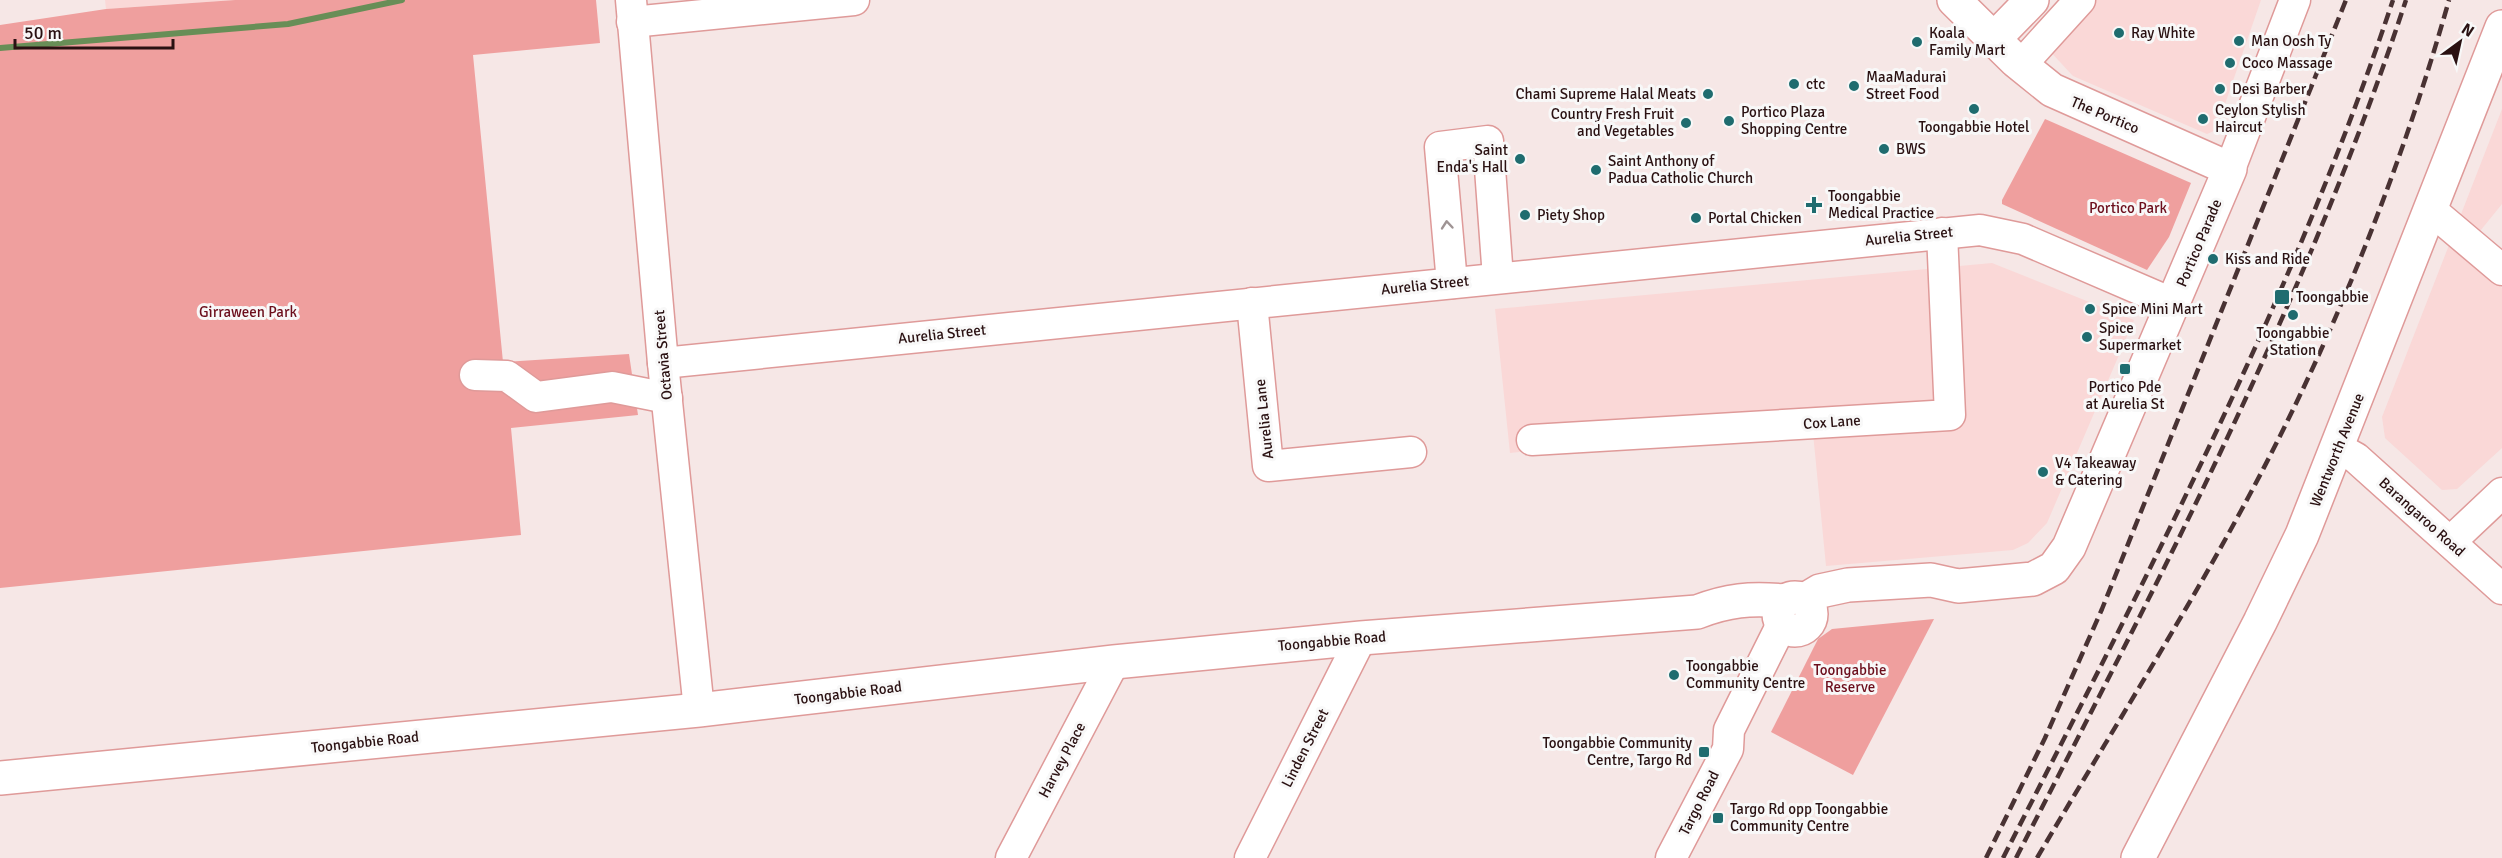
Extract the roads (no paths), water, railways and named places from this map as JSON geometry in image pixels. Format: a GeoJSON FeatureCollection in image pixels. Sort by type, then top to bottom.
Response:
{"type":"FeatureCollection","features":[{"type":"Feature","properties":{"kind":"main road"},"geometry":{"type":"LineString","coordinates":[[1994,39],[2032,0]]}},
{"type":"Feature","properties":{"kind":"main road","name":"The Portico"},"geometry":{"type":"LineString","coordinates":[[1957,1],[2021,65],[2064,97],[2230,169]]}},
{"type":"Feature","properties":{"kind":"main road","name":"Wentworth Avenue"},"geometry":{"type":"LineString","coordinates":[[2138,858],[2278,587],[2338,448],[2500,37]]}},
{"type":"Feature","properties":{"kind":"main road","name":"Portico Parade"},"geometry":{"type":"LineString","coordinates":[[2044,575],[2054,568],[2068,547],[2230,169]]}},
{"type":"Feature","properties":{"kind":"main road","name":"Toongabbie Road"},"geometry":{"type":"LineString","coordinates":[[0,778],[699,710],[1113,662],[1360,638],[1697,612],[1724,601],[1759,599],[1793,615],[1865,603],[1931,599],[1958,586],[2033,579],[2044,575]]}},
{"type":"Feature","properties":{"kind":"street"},"geometry":{"type":"LineString","coordinates":[[632,11],[854,0]]}},
{"type":"Feature","properties":{"kind":"street"},"geometry":{"type":"LineString","coordinates":[[2021,65],[2080,0]]}},
{"type":"Feature","properties":{"kind":"street","name":"Portico Parade"},"geometry":{"type":"LineString","coordinates":[[2230,169],[2295,0]]}},
{"type":"Feature","properties":{"kind":"street","name":"Octavia Street"},"geometry":{"type":"LineString","coordinates":[[632,11],[663,363],[699,710]]}},
{"type":"Feature","properties":{"kind":"street"},"geometry":{"type":"LineString","coordinates":[[1452,283],[1440,147],[1488,141],[1498,278]]}},
{"type":"Feature","properties":{"kind":"street"},"geometry":{"type":"LineString","coordinates":[[2432,210],[2502,270]]}},
{"type":"Feature","properties":{"kind":"street","name":"Aurelia Street"},"geometry":{"type":"LineString","coordinates":[[663,363],[1980,230],[2007,234],[2174,304]]}},
{"type":"Feature","properties":{"kind":"street","name":"Cox Lane"},"geometry":{"type":"LineString","coordinates":[[1532,440],[1950,415],[1942,233]]}},
{"type":"Feature","properties":{"kind":"street","name":"Aurelia Lane"},"geometry":{"type":"LineString","coordinates":[[1252,303],[1268,466],[1411,452]]}},
{"type":"Feature","properties":{"kind":"street"},"geometry":{"type":"LineString","coordinates":[[475,375],[507,376],[536,397],[612,387],[667,398]]}},
{"type":"Feature","properties":{"kind":"street","name":"Barangaroo Road"},"geometry":{"type":"LineString","coordinates":[[2338,448],[2356,458],[2502,589]]}},
{"type":"Feature","properties":{"kind":"street"},"geometry":{"type":"LineString","coordinates":[[2450,542],[2502,493]]}},
{"type":"Feature","properties":{"kind":"street","name":"Targo Road"},"geometry":{"type":"LineString","coordinates":[[1671,858],[1728,748],[1742,738],[1793,615]]}},
{"type":"Feature","properties":{"kind":"street","name":"Linden Street"},"geometry":{"type":"LineString","coordinates":[[1250,858],[1360,638]]}},
{"type":"Feature","properties":{"kind":"street","name":"Harvey Place"},"geometry":{"type":"LineString","coordinates":[[1011,858],[1113,662]]}},
{"type":"Feature","properties":{"kind":"waterway"},"geometry":{"type":"LineString","coordinates":[[0,48],[288,24],[402,0]]}},
{"type":"Feature","properties":{"kind":"railway"},"geometry":{"type":"LineString","coordinates":[[1986,858],[2045,738],[2102,609],[2346,0]]}},
{"type":"Feature","properties":{"kind":"railway"},"geometry":{"type":"LineString","coordinates":[[2003,858],[2163,542],[2263,329],[2310,221],[2393,0]]}},
{"type":"Feature","properties":{"kind":"railway"},"geometry":{"type":"LineString","coordinates":[[2016,858],[2177,543],[2277,329],[2324,221],[2367,112],[2406,0]]}},
{"type":"Feature","properties":{"kind":"railway"},"geometry":{"type":"LineString","coordinates":[[2037,858],[2221,548],[2303,389],[2374,225],[2414,113],[2449,0]]}},
{"type":"Feature","properties":{"kind":"place","name":"Ray White"},"geometry":{"type":"Point","coordinates":[2119,33]}},
{"type":"Feature","properties":{"kind":"place","name":"Man Oosh Ty"},"geometry":{"type":"Point","coordinates":[2239,41]}},
{"type":"Feature","properties":{"kind":"place","name":"Koala Family Mart"},"geometry":{"type":"Point","coordinates":[1917,42]}},
{"type":"Feature","properties":{"kind":"place","name":"Coco Massage"},"geometry":{"type":"Point","coordinates":[2230,63]}},
{"type":"Feature","properties":{"kind":"place","name":"ctc"},"geometry":{"type":"Point","coordinates":[1794,84]}},
{"type":"Feature","properties":{"kind":"place","name":"MaaMadurai Street Food"},"geometry":{"type":"Point","coordinates":[1854,86]}},
{"type":"Feature","properties":{"kind":"place","name":"Desi Barber"},"geometry":{"type":"Point","coordinates":[2220,89]}},
{"type":"Feature","properties":{"kind":"place","name":"Chami Supreme Halal Meats"},"geometry":{"type":"Point","coordinates":[1708,94]}},
{"type":"Feature","properties":{"kind":"place","name":"Toongabbie Hotel"},"geometry":{"type":"Point","coordinates":[1974,109]}},
{"type":"Feature","properties":{"kind":"place","name":"Ceylon Stylish Haircut"},"geometry":{"type":"Point","coordinates":[2203,119]}},
{"type":"Feature","properties":{"kind":"place","name":"Portico Plaza Shopping Centre"},"geometry":{"type":"Point","coordinates":[1729,121]}},
{"type":"Feature","properties":{"kind":"place","name":"Country Fresh Fruit and Vegetables"},"geometry":{"type":"Point","coordinates":[1686,123]}},
{"type":"Feature","properties":{"kind":"place","name":"BWS"},"geometry":{"type":"Point","coordinates":[1884,149]}},
{"type":"Feature","properties":{"kind":"place","name":"Saint Enda's Hall"},"geometry":{"type":"Point","coordinates":[1520,159]}},
{"type":"Feature","properties":{"kind":"place","name":"Saint Anthony of Padua Catholic Church"},"geometry":{"type":"Point","coordinates":[1596,170]}},
{"type":"Feature","properties":{"kind":"place","name":"Toongabbie Medical Practice"},"geometry":{"type":"Point","coordinates":[1814,205]}},
{"type":"Feature","properties":{"kind":"place","name":"Piety Shop"},"geometry":{"type":"Point","coordinates":[1525,215]}},
{"type":"Feature","properties":{"kind":"place","name":"Portal Chicken"},"geometry":{"type":"Point","coordinates":[1696,218]}},
{"type":"Feature","properties":{"kind":"place","name":"Kiss and Ride"},"geometry":{"type":"Point","coordinates":[2213,259]}},
{"type":"Feature","properties":{"kind":"place","name":"Toongabbie"},"geometry":{"type":"Point","coordinates":[2282,297]}},
{"type":"Feature","properties":{"kind":"place","name":"Spice Mini Mart"},"geometry":{"type":"Point","coordinates":[2090,309]}},
{"type":"Feature","properties":{"kind":"place","name":"Toongabbie Station"},"geometry":{"type":"Point","coordinates":[2293,315]}},
{"type":"Feature","properties":{"kind":"place","name":"Spice Supermarket"},"geometry":{"type":"Point","coordinates":[2087,337]}},
{"type":"Feature","properties":{"kind":"place","name":"Portico Pde at Aurelia St"},"geometry":{"type":"Point","coordinates":[2125,369]}},
{"type":"Feature","properties":{"kind":"place","name":"V4 Takeaway & Catering"},"geometry":{"type":"Point","coordinates":[2043,472]}},
{"type":"Feature","properties":{"kind":"place","name":"Toongabbie Community Centre"},"geometry":{"type":"Point","coordinates":[1674,675]}},
{"type":"Feature","properties":{"kind":"place","name":"Toongabbie Community Centre, Targo Rd"},"geometry":{"type":"Point","coordinates":[1704,752]}},
{"type":"Feature","properties":{"kind":"place","name":"Targo Rd opp Toongabbie Community Centre"},"geometry":{"type":"Point","coordinates":[1718,818]}},
{"type":"Feature","properties":{"kind":"park label","name":"Portico Park"},"geometry":{"type":"Point","coordinates":[2128,208]}},
{"type":"Feature","properties":{"kind":"park label","name":"Girraween Park"},"geometry":{"type":"Point","coordinates":[248,312]}},
{"type":"Feature","properties":{"kind":"park label","name":"Toongabbie Reserve"},"geometry":{"type":"Point","coordinates":[1850,678]}}]}
